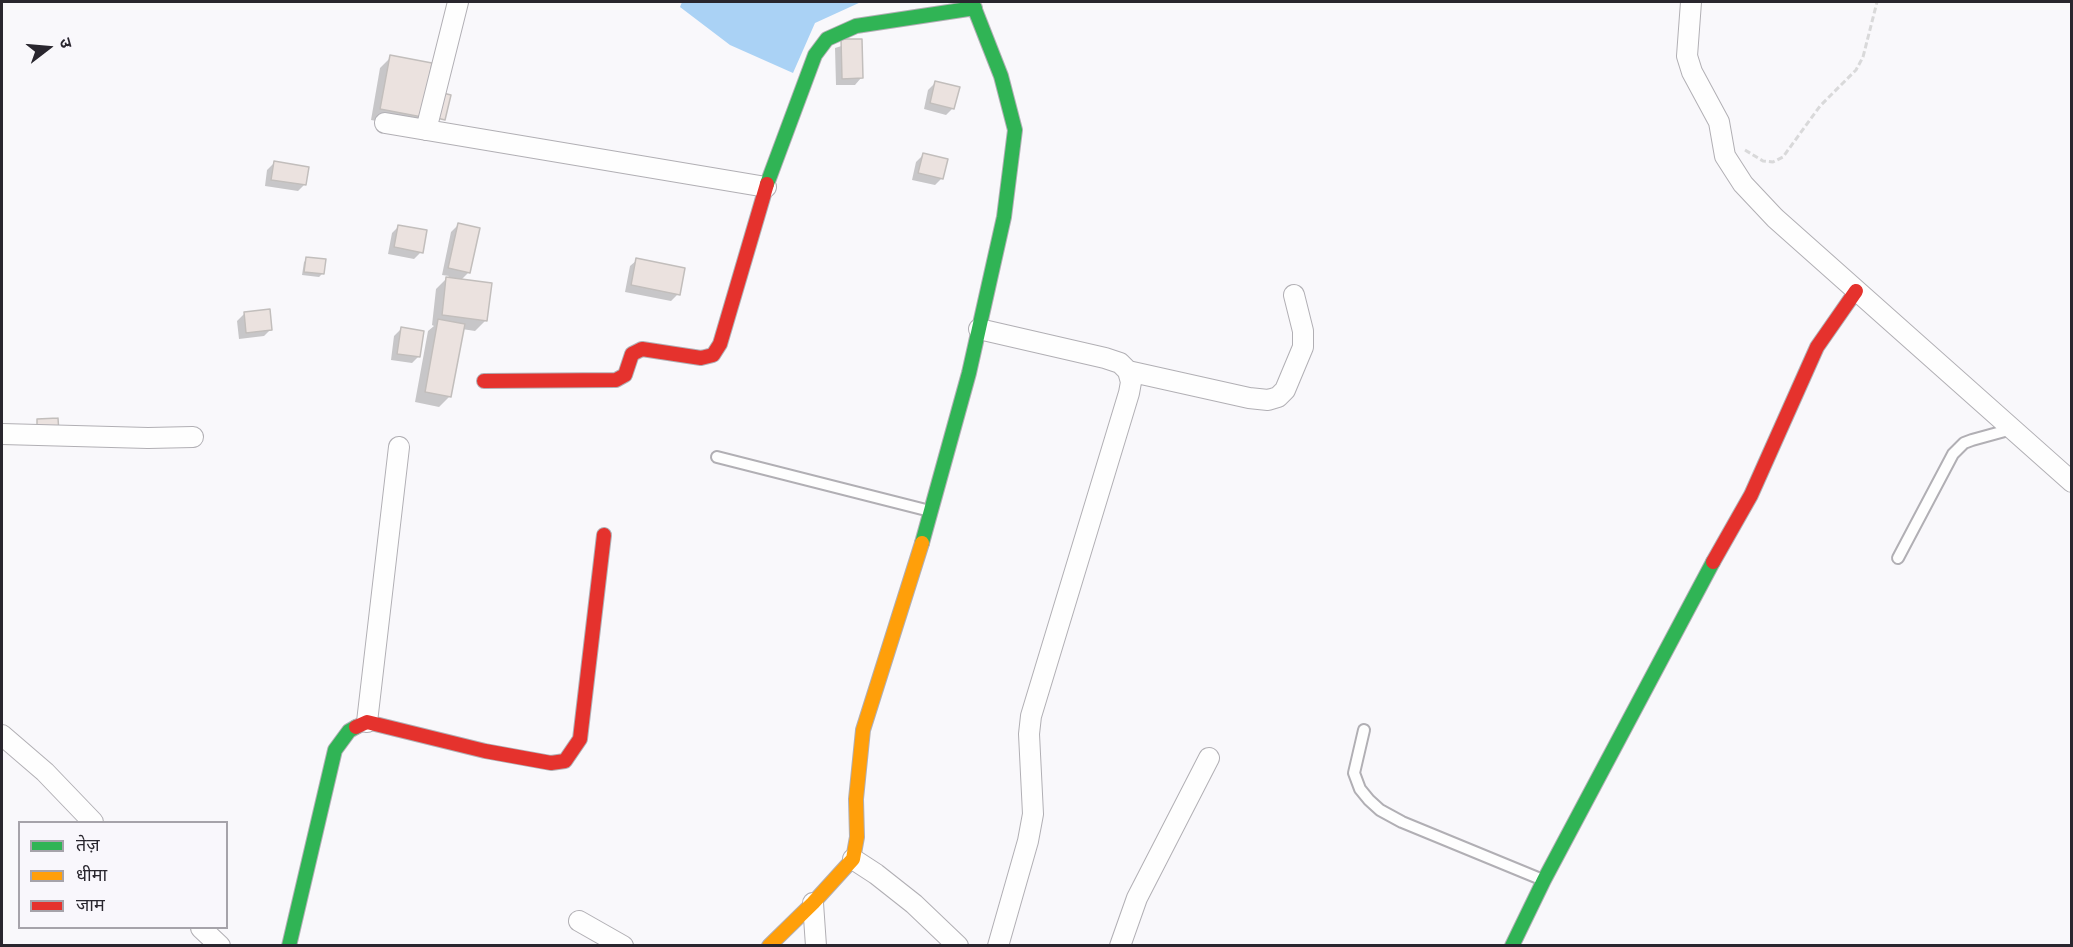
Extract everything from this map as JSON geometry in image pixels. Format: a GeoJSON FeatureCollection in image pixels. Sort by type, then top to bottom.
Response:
{"type":"FeatureCollection","features":[{"type":"Feature","properties":{"kind":"street"},"geometry":{"type":"LineString","coordinates":[[426,130],[458,2]]}},
{"type":"Feature","properties":{"kind":"street"},"geometry":{"type":"LineString","coordinates":[[1691,2],[1687,56],[1692,72],[1719,122],[1725,156],[1743,184],[1775,218],[2072,482]]}},
{"type":"Feature","properties":{"kind":"street"},"geometry":{"type":"LineString","coordinates":[[484,381],[616,380],[625,375],[632,354],[642,349],[701,358],[713,355],[720,344],[766,187],[815,55],[827,39],[856,26],[973,5],[1001,76],[1015,130],[1005,217],[969,373],[918,556],[863,730],[856,799],[857,837],[854,859],[769,945]]}},
{"type":"Feature","properties":{"kind":"street"},"geometry":{"type":"LineString","coordinates":[[385,123],[766,187]]}},
{"type":"Feature","properties":{"kind":"street"},"geometry":{"type":"LineString","coordinates":[[1512,945],[1688,607],[1751,495],[1817,347],[1856,291]]}},
{"type":"Feature","properties":{"kind":"street"},"geometry":{"type":"LineString","coordinates":[[1128,371],[1249,398],[1268,400],[1278,397],[1285,390],[1303,347],[1303,331],[1294,295]]}},
{"type":"Feature","properties":{"kind":"street"},"geometry":{"type":"LineString","coordinates":[[979,329],[1120,363],[1128,371],[1131,382],[1031,716],[1029,734],[1033,814],[1028,841],[998,945]]}},
{"type":"Feature","properties":{"kind":"street"},"geometry":{"type":"LineString","coordinates":[[2,434],[193,437]]}},
{"type":"Feature","properties":{"kind":"street"},"geometry":{"type":"LineString","coordinates":[[367,722],[399,447]]}},
{"type":"Feature","properties":{"kind":"street"},"geometry":{"type":"LineString","coordinates":[[289,945],[335,750],[349,731],[367,722],[485,751],[551,763],[565,761],[572,753],[580,739],[604,535]]}},
{"type":"Feature","properties":{"kind":"street"},"geometry":{"type":"LineString","coordinates":[[2,735],[45,772],[92,821]]}},
{"type":"Feature","properties":{"kind":"street"},"geometry":{"type":"LineString","coordinates":[[1120,945],[1137,898],[1209,758]]}},
{"type":"Feature","properties":{"kind":"street"},"geometry":{"type":"LineString","coordinates":[[854,859],[914,904],[958,945]]}},
{"type":"Feature","properties":{"kind":"street"},"geometry":{"type":"LineString","coordinates":[[813,903],[816,945]]}},
{"type":"Feature","properties":{"kind":"street"},"geometry":{"type":"LineString","coordinates":[[579,921],[623,945]]}},
{"type":"Feature","properties":{"kind":"street"},"geometry":{"type":"LineString","coordinates":[[203,929],[220,945]]}},
{"type":"Feature","properties":{"kind":"lane"},"geometry":{"type":"LineString","coordinates":[[1898,558],[1953,454],[1964,443],[2012,429]]}},
{"type":"Feature","properties":{"kind":"lane"},"geometry":{"type":"LineString","coordinates":[[717,457],[930,511]]}},
{"type":"Feature","properties":{"kind":"lane"},"geometry":{"type":"LineString","coordinates":[[1364,730],[1354,773],[1360,789],[1380,810],[1402,822],[1544,880]]}},
{"type":"Feature","properties":{"kind":"path"},"geometry":{"type":"LineString","coordinates":[[1743,149],[1764,162],[1773,162],[1784,157],[1820,106],[1856,70],[1863,57],[1877,2]]}},
{"type":"Feature","properties":{"kind":"water"},"geometry":{"type":"Polygon","coordinates":[[[682,2],[861,2],[815,23],[793,73],[730,45],[680,7],[682,2]]]}},
{"type":"Feature","properties":{"kind":"building"},"geometry":{"type":"Polygon","coordinates":[[[841,39],[862,39],[863,78],[842,79],[841,39]]]}},
{"type":"Feature","properties":{"kind":"building"},"geometry":{"type":"Polygon","coordinates":[[[390,55],[432,63],[422,117],[380,109],[390,55]]]}},
{"type":"Feature","properties":{"kind":"building"},"geometry":{"type":"Polygon","coordinates":[[[935,81],[960,87],[954,109],[930,103],[935,81]]]}},
{"type":"Feature","properties":{"kind":"building"},"geometry":{"type":"Polygon","coordinates":[[[439,92],[451,95],[445,120],[433,117],[439,92]]]}},
{"type":"Feature","properties":{"kind":"building"},"geometry":{"type":"Polygon","coordinates":[[[923,153],[948,159],[943,179],[918,173],[923,153]]]}},
{"type":"Feature","properties":{"kind":"building"},"geometry":{"type":"Polygon","coordinates":[[[274,161],[309,167],[306,185],[271,180],[274,161]]]}},
{"type":"Feature","properties":{"kind":"building"},"geometry":{"type":"Polygon","coordinates":[[[458,223],[480,228],[470,273],[448,268],[458,223]]]}},
{"type":"Feature","properties":{"kind":"building"},"geometry":{"type":"Polygon","coordinates":[[[398,225],[427,230],[423,253],[394,247],[398,225]]]}},
{"type":"Feature","properties":{"kind":"building"},"geometry":{"type":"Polygon","coordinates":[[[306,257],[326,259],[324,274],[304,272],[306,257]]]}},
{"type":"Feature","properties":{"kind":"building"},"geometry":{"type":"Polygon","coordinates":[[[636,258],[685,268],[680,295],[631,285],[636,258]]]}},
{"type":"Feature","properties":{"kind":"building"},"geometry":{"type":"Polygon","coordinates":[[[446,277],[492,283],[487,321],[442,315],[446,277]]]}},
{"type":"Feature","properties":{"kind":"building"},"geometry":{"type":"Polygon","coordinates":[[[270,309],[272,330],[246,333],[244,312],[270,309]]]}},
{"type":"Feature","properties":{"kind":"building"},"geometry":{"type":"Polygon","coordinates":[[[438,319],[465,324],[451,397],[425,392],[438,319]]]}},
{"type":"Feature","properties":{"kind":"building"},"geometry":{"type":"Polygon","coordinates":[[[401,327],[424,331],[420,357],[397,354],[401,327]]]}},
{"type":"Feature","properties":{"kind":"building"},"geometry":{"type":"Polygon","coordinates":[[[58,418],[59,433],[37,434],[37,419],[58,418]]]}},
{"type":"Feature","properties":{"kind":"traffic: fast"},"geometry":{"type":"LineString","coordinates":[[922,543],[969,373],[1004,217],[1015,130],[1001,76],[972,2]]}},
{"type":"Feature","properties":{"kind":"traffic: fast"},"geometry":{"type":"LineString","coordinates":[[767,184],[815,55],[827,39],[856,26],[975,8]]}},
{"type":"Feature","properties":{"kind":"traffic: fast"},"geometry":{"type":"LineString","coordinates":[[1512,946],[1544,880],[1713,562]]}},
{"type":"Feature","properties":{"kind":"traffic: fast"},"geometry":{"type":"LineString","coordinates":[[289,946],[335,750],[349,731],[356,727]]}},
{"type":"Feature","properties":{"kind":"traffic: slow"},"geometry":{"type":"LineString","coordinates":[[769,946],[853,859],[857,837],[856,799],[863,730],[922,543]]}},
{"type":"Feature","properties":{"kind":"traffic: jam"},"geometry":{"type":"LineString","coordinates":[[484,381],[616,380],[625,375],[632,354],[642,349],[701,358],[713,355],[720,344],[767,184]]}},
{"type":"Feature","properties":{"kind":"traffic: jam"},"geometry":{"type":"LineString","coordinates":[[1713,562],[1751,495],[1817,347],[1856,291]]}},
{"type":"Feature","properties":{"kind":"traffic: jam"},"geometry":{"type":"LineString","coordinates":[[356,727],[367,722],[485,751],[551,763],[565,761],[580,739],[604,535]]}}]}
